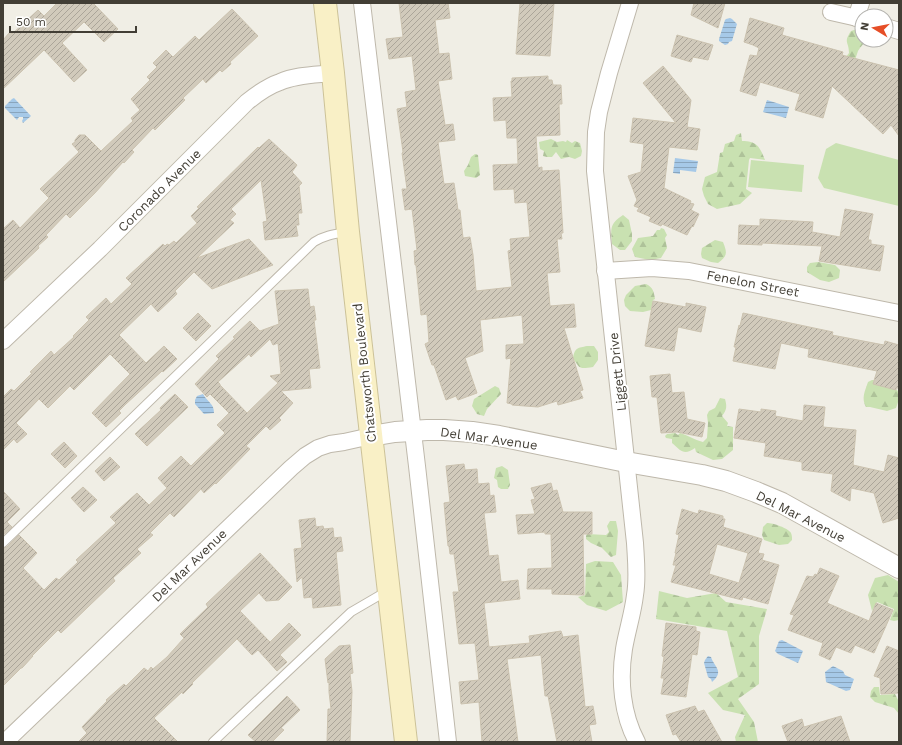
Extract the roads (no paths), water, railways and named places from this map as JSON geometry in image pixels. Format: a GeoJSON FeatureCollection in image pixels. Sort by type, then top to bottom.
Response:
{"type":"FeatureCollection","features":[{"type":"Feature","properties":{"kind":"main road","name":"Chatsworth Boulevard"},"geometry":{"type":"LineString","coordinates":[[325,3],[348,232],[406,742]]}},
{"type":"Feature","properties":{"kind":"street"},"geometry":{"type":"LineString","coordinates":[[362,3],[448,742]]}},
{"type":"Feature","properties":{"kind":"street","name":"Liggett Drive"},"geometry":{"type":"LineString","coordinates":[[630,3],[602,100],[596,132],[595,171],[635,543],[637,577],[624,649],[622,690],[625,710],[637,742]]}},
{"type":"Feature","properties":{"kind":"street"},"geometry":{"type":"LineString","coordinates":[[831,12],[854,13]]}},
{"type":"Feature","properties":{"kind":"street","name":"Coronado Avenue"},"geometry":{"type":"LineString","coordinates":[[3,342],[247,102],[266,88],[280,82],[298,77],[333,73]]}},
{"type":"Feature","properties":{"kind":"street","name":"Fenelon Street"},"geometry":{"type":"LineString","coordinates":[[605,270],[652,268],[689,271],[899,312]]}},
{"type":"Feature","properties":{"kind":"street","name":"Del Mar Avenue"},"geometry":{"type":"LineString","coordinates":[[5,742],[305,456],[315,449],[326,445],[371,436],[412,431],[444,430],[472,432],[499,436],[729,482],[782,503],[899,568]]}},
{"type":"Feature","properties":{"kind":"lane"},"geometry":{"type":"LineString","coordinates":[[3,543],[314,242],[321,237],[348,232]]}},
{"type":"Feature","properties":{"kind":"lane"},"geometry":{"type":"LineString","coordinates":[[213,742],[351,612],[389,590]]}},
{"type":"Feature","properties":{"kind":"water"},"geometry":{"type":"Polygon","coordinates":[[[730,18],[737,24],[732,41],[725,45],[719,41],[719,39],[725,20],[730,18]]]}},
{"type":"Feature","properties":{"kind":"water"},"geometry":{"type":"Polygon","coordinates":[[[14,98],[31,116],[23,123],[23,117],[19,117],[17,120],[5,108],[5,106],[14,98]]]}},
{"type":"Feature","properties":{"kind":"water"},"geometry":{"type":"Polygon","coordinates":[[[767,100],[789,107],[786,118],[763,112],[767,100]]]}},
{"type":"Feature","properties":{"kind":"water"},"geometry":{"type":"Polygon","coordinates":[[[675,158],[698,161],[696,172],[680,170],[680,174],[673,173],[675,158]]]}},
{"type":"Feature","properties":{"kind":"water"},"geometry":{"type":"Polygon","coordinates":[[[203,394],[212,405],[214,413],[204,414],[195,404],[197,396],[203,394]]]}},
{"type":"Feature","properties":{"kind":"water"},"geometry":{"type":"Polygon","coordinates":[[[782,640],[803,651],[798,663],[778,654],[775,651],[779,641],[782,640]]]}},
{"type":"Feature","properties":{"kind":"water"},"geometry":{"type":"Polygon","coordinates":[[[708,656],[711,657],[718,669],[718,675],[712,682],[708,677],[704,663],[708,656]]]}},
{"type":"Feature","properties":{"kind":"water"},"geometry":{"type":"Polygon","coordinates":[[[833,666],[843,671],[845,675],[854,679],[850,690],[846,691],[826,682],[825,672],[833,666]]]}}]}
